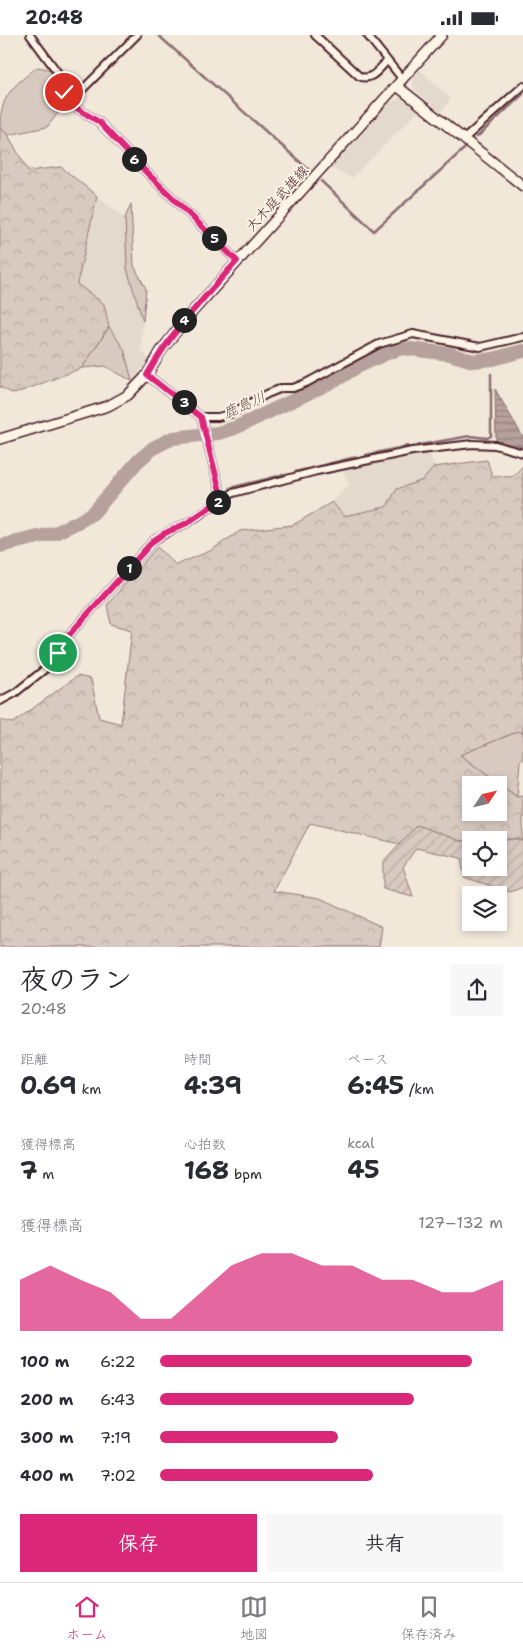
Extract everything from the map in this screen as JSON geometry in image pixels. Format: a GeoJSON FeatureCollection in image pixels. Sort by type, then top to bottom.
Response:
{"type":"FeatureCollection","features":[{"type":"Feature","properties":{"kind":"main road","name":"大木庭武雄線"},"geometry":{"type":"LineString","coordinates":[[0,439],[108,406],[128,395],[147,375],[160,351],[185,320],[442,35]]}},
{"type":"Feature","properties":{"kind":"main road"},"geometry":{"type":"LineString","coordinates":[[400,83],[523,187]]}},
{"type":"Feature","properties":{"kind":"street"},"geometry":{"type":"LineString","coordinates":[[30,35],[58,73],[64,92],[70,102],[99,122],[142,168],[237,261]]}},
{"type":"Feature","properties":{"kind":"street"},"geometry":{"type":"LineString","coordinates":[[70,102],[137,35]]}},
{"type":"Feature","properties":{"kind":"street"},"geometry":{"type":"LineString","coordinates":[[315,35],[364,79],[370,77],[387,61]]}},
{"type":"Feature","properties":{"kind":"street"},"geometry":{"type":"LineString","coordinates":[[367,35],[387,61],[400,83]]}},
{"type":"Feature","properties":{"kind":"street"},"geometry":{"type":"LineString","coordinates":[[464,139],[523,86]]}},
{"type":"Feature","properties":{"kind":"street"},"geometry":{"type":"LineString","coordinates":[[201,419],[230,414],[267,394],[306,383],[379,344],[413,333],[480,347],[523,337]]}},
{"type":"Feature","properties":{"kind":"street"},"geometry":{"type":"LineString","coordinates":[[147,375],[201,419],[222,499]]}},
{"type":"Feature","properties":{"kind":"street"},"geometry":{"type":"LineString","coordinates":[[0,701],[15,693],[45,669],[69,635],[153,541],[163,534],[187,523],[222,499],[248,489],[317,471],[412,451],[472,444],[495,445],[523,453]]}},
{"type":"Feature","properties":{"kind":"shaded area"},"geometry":{"type":"Polygon","coordinates":[[[420,70],[451,99],[441,112],[414,89],[412,79],[420,70]]]}},
{"type":"Feature","properties":{"kind":"shaded area"},"geometry":{"type":"Polygon","coordinates":[[[400,97],[409,99],[420,109],[352,178],[331,168],[387,105],[400,97]]]}},
{"type":"Feature","properties":{"kind":"shaded area"},"geometry":{"type":"Polygon","coordinates":[[[97,196],[125,218],[127,269],[143,321],[141,350],[149,360],[132,381],[124,349],[109,327],[104,304],[77,284],[97,196]]]}},
{"type":"Feature","properties":{"kind":"shaded area"},"geometry":{"type":"Polygon","coordinates":[[[495,389],[523,437],[523,447],[496,441],[495,389]]]}},
{"type":"Feature","properties":{"kind":"shaded area"},"geometry":{"type":"Polygon","coordinates":[[[430,453],[434,467],[423,480],[397,489],[386,507],[344,516],[332,502],[349,484],[342,468],[430,453]]]}},
{"type":"Feature","properties":{"kind":"green space"},"geometry":{"type":"Polygon","coordinates":[[[37,67],[49,69],[65,104],[47,127],[8,135],[0,128],[2,107],[5,99],[21,80],[37,67]]]}},
{"type":"Feature","properties":{"kind":"green space"},"geometry":{"type":"Polygon","coordinates":[[[0,128],[8,135],[28,171],[61,167],[97,196],[77,284],[104,304],[109,327],[82,368],[14,394],[0,387],[0,128]]]}},
{"type":"Feature","properties":{"kind":"green space"},"geometry":{"type":"Polygon","coordinates":[[[131,204],[134,266],[146,289],[143,321],[127,269],[125,218],[131,204]]]}},
{"type":"Feature","properties":{"kind":"green space"},"geometry":{"type":"Polygon","coordinates":[[[109,327],[124,349],[132,381],[105,366],[82,368],[109,327]]]}},
{"type":"Feature","properties":{"kind":"green space"},"geometry":{"type":"Polygon","coordinates":[[[487,460],[492,476],[512,477],[523,466],[523,733],[519,731],[460,755],[488,776],[462,776],[462,821],[508,821],[508,790],[517,797],[523,796],[523,841],[507,839],[507,831],[462,831],[462,841],[460,841],[417,826],[400,844],[310,823],[274,891],[320,898],[382,927],[379,947],[0,947],[0,720],[13,723],[77,676],[91,679],[99,718],[121,724],[132,630],[111,624],[107,605],[157,547],[176,565],[210,551],[240,531],[293,525],[332,502],[344,516],[386,507],[397,489],[423,480],[434,467],[487,460]]]}},
{"type":"Feature","properties":{"kind":"green space"},"geometry":{"type":"Polygon","coordinates":[[[519,731],[523,733],[523,760],[520,761],[517,797],[508,790],[508,776],[488,776],[459,755],[519,731]]]}},
{"type":"Feature","properties":{"kind":"green space"},"geometry":{"type":"Polygon","coordinates":[[[417,825],[462,841],[462,864],[461,858],[416,848],[403,867],[413,897],[383,889],[383,863],[417,825]]]}},
{"type":"Feature","properties":{"kind":"green space"},"geometry":{"type":"Polygon","coordinates":[[[507,839],[523,841],[523,887],[510,892],[507,891],[507,886],[492,886],[464,877],[507,876],[507,839]]]}},
{"type":"Feature","properties":{"kind":"waterway"},"geometry":{"type":"LineString","coordinates":[[158,35],[310,171]]}},
{"type":"Feature","properties":{"kind":"waterway"},"geometry":{"type":"LineString","coordinates":[[477,137],[523,94]]}},
{"type":"Feature","properties":{"kind":"waterway"},"geometry":{"type":"LineString","coordinates":[[321,181],[374,231],[465,148]]}},
{"type":"Feature","properties":{"kind":"waterway","name":"鹿島川"},"geometry":{"type":"LineString","coordinates":[[0,546],[55,533],[93,513],[138,461],[153,448],[173,438],[218,433],[235,428],[336,380],[355,368],[385,354],[402,348],[450,354],[473,361],[493,359],[523,351]]}},
{"type":"Feature","properties":{"kind":"waterway","name":"鹿島川"},"geometry":{"type":"LineString","coordinates":[[492,364],[493,359]]}},
{"type":"Feature","properties":{"kind":"waterway"},"geometry":{"type":"LineString","coordinates":[[419,445],[470,436],[487,438],[491,436],[491,374]]}},
{"type":"Feature","properties":{"kind":"waterway"},"geometry":{"type":"LineString","coordinates":[[366,455],[408,446]]}},
{"type":"Feature","properties":{"kind":"waterway"},"geometry":{"type":"LineString","coordinates":[[295,472],[356,457]]}},
{"type":"Feature","properties":{"kind":"waterway"},"geometry":{"type":"LineString","coordinates":[[230,488],[283,475]]}},
{"type":"Feature","properties":{"kind":"route"},"geometry":{"type":"LineString","coordinates":[[58,653],[69,635],[153,541],[163,534],[187,523],[222,499],[201,417],[147,375],[160,351],[237,261],[142,168],[99,122],[78,109],[70,102],[64,92]]}}]}
